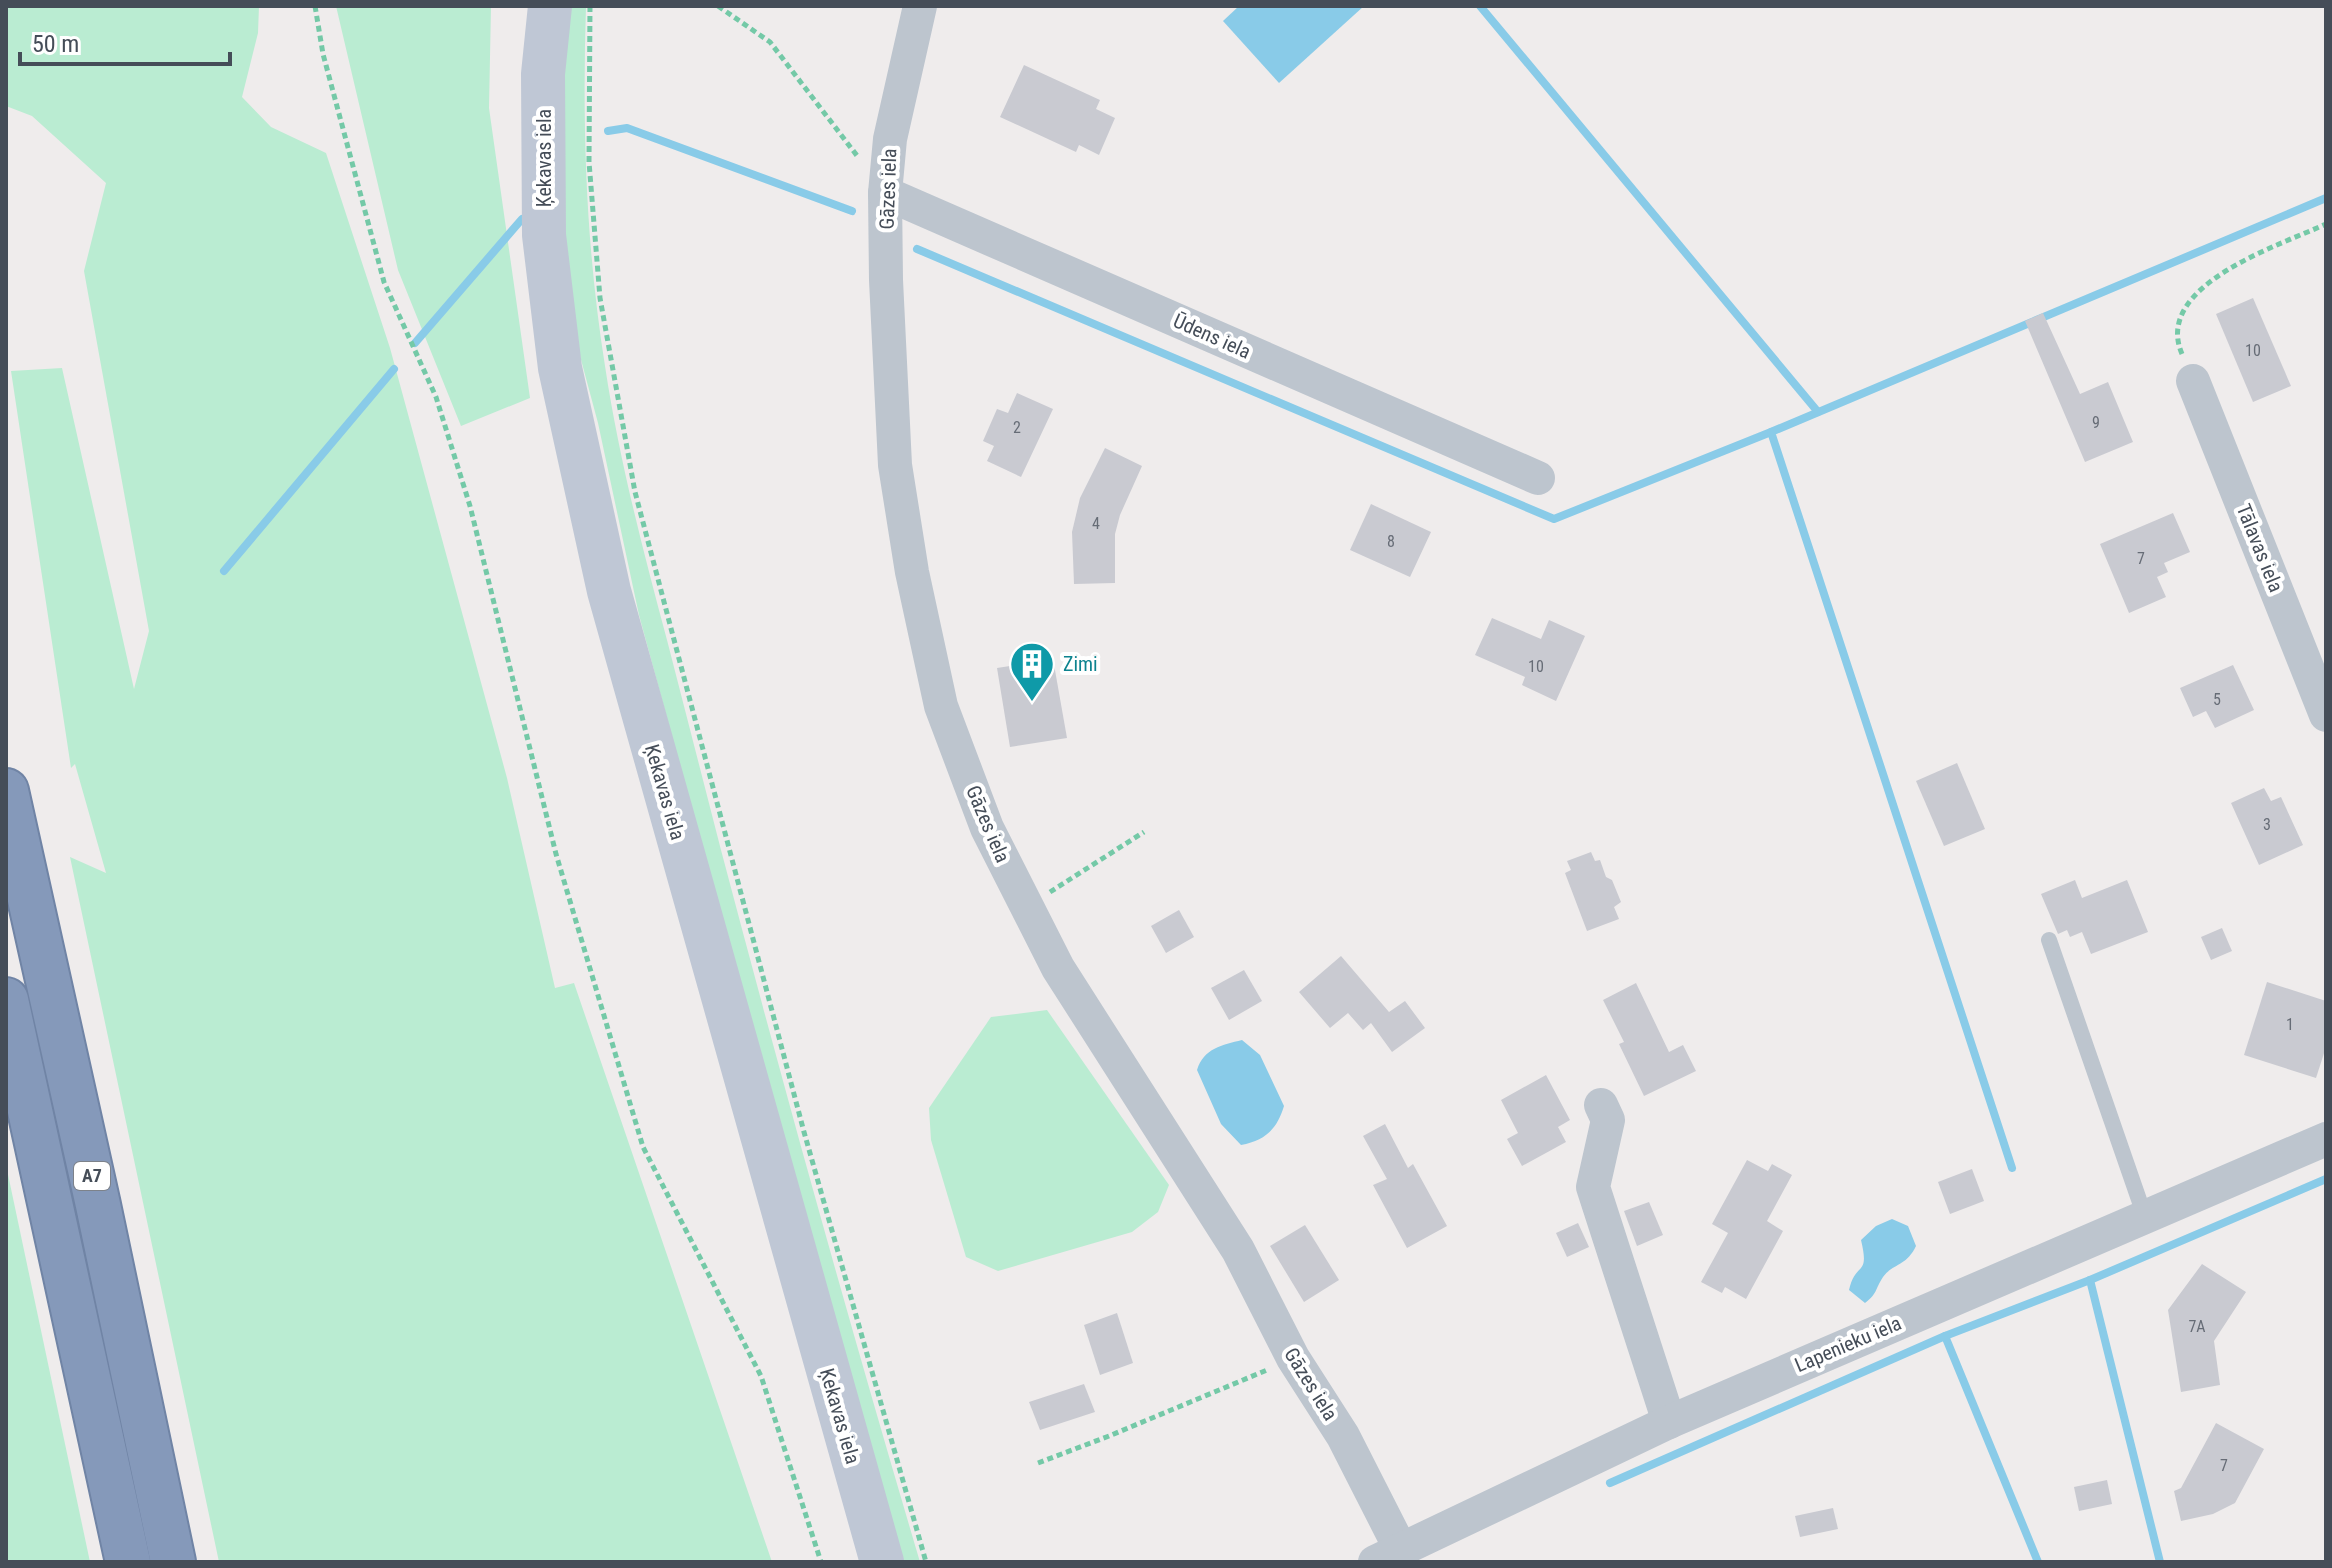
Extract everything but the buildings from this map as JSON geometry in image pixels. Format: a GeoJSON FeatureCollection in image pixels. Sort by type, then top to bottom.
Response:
{"type":"FeatureCollection","features":[{"type":"Feature","properties":{"kind":"highway","name":"A7"},"geometry":{"type":"LineString","coordinates":[[6,791],[173,1562]]}},
{"type":"Feature","properties":{"kind":"highway","name":"A7"},"geometry":{"type":"LineString","coordinates":[[6,1000],[128,1562]]}},
{"type":"Feature","properties":{"kind":"main road","name":"Ķekavas iela"},"geometry":{"type":"LineString","coordinates":[[550,6],[543,74],[544,235],[560,368],[609,591],[882,1562]]}},
{"type":"Feature","properties":{"kind":"street","name":"Gāzes iela"},"geometry":{"type":"LineString","coordinates":[[920,6],[890,139],[885,193],[895,465],[912,572],[941,706],[987,828],[1058,968],[1238,1250],[1293,1358],[1343,1436],[1388,1555]]}},
{"type":"Feature","properties":{"kind":"street","name":"Ūdens iela"},"geometry":{"type":"LineString","coordinates":[[885,193],[1538,478]]}},
{"type":"Feature","properties":{"kind":"street","name":"Tālavas iela"},"geometry":{"type":"LineString","coordinates":[[2193,381],[2326,715]]}},
{"type":"Feature","properties":{"kind":"street"},"geometry":{"type":"LineString","coordinates":[[1601,1105],[1608,1120],[1593,1187],[1669,1422]]}},
{"type":"Feature","properties":{"kind":"street","name":"Lapenieku iela"},"geometry":{"type":"LineString","coordinates":[[1388,1555],[1669,1422],[2326,1139]]}},
{"type":"Feature","properties":{"kind":"lane"},"geometry":{"type":"LineString","coordinates":[[2049,940],[2145,1217]]}},
{"type":"Feature","properties":{"kind":"path"},"geometry":{"type":"LineString","coordinates":[[315,6],[323,54],[384,282],[436,397],[470,506],[556,854],[643,1147],[761,1376],[821,1562]]}},
{"type":"Feature","properties":{"kind":"path"},"geometry":{"type":"LineString","coordinates":[[590,6],[589,162],[599,283],[606,339],[635,492],[804,1132],[926,1562]]}},
{"type":"Feature","properties":{"kind":"path"},"geometry":{"type":"LineString","coordinates":[[718,6],[770,42],[885,193]]}},
{"type":"Feature","properties":{"kind":"path"},"geometry":{"type":"LineString","coordinates":[[2178,344],[2179,317],[2196,291],[2221,273],[2326,224]]}},
{"type":"Feature","properties":{"kind":"path"},"geometry":{"type":"LineString","coordinates":[[1027,907],[1144,832]]}},
{"type":"Feature","properties":{"kind":"path"},"geometry":{"type":"LineString","coordinates":[[1038,1463],[1219,1392],[1293,1358]]}},
{"type":"Feature","properties":{"kind":"green space"},"geometry":{"type":"Polygon","coordinates":[[[6,6],[259,6],[258,33],[242,97],[271,127],[326,153],[390,348],[507,778],[555,988],[574,983],[772,1562],[219,1562],[70,857],[106,873],[75,764],[71,768],[11,371],[62,368],[134,689],[149,631],[84,271],[106,183],[32,116],[6,106],[6,6]]]}},
{"type":"Feature","properties":{"kind":"green space"},"geometry":{"type":"Polygon","coordinates":[[[336,6],[491,6],[489,108],[530,398],[461,426],[398,270],[336,6]]]}},
{"type":"Feature","properties":{"kind":"green space"},"geometry":{"type":"Polygon","coordinates":[[[561,6],[586,6],[585,142],[593,277],[611,401],[632,504],[769,1029],[920,1562],[896,1562],[639,615],[598,423],[576,341],[566,262],[561,6]]]}},
{"type":"Feature","properties":{"kind":"green space"},"geometry":{"type":"Polygon","coordinates":[[[1047,1010],[1169,1185],[1158,1212],[1132,1232],[998,1271],[966,1257],[931,1140],[929,1108],[991,1017],[1047,1010]]]}},
{"type":"Feature","properties":{"kind":"green space"},"geometry":{"type":"Polygon","coordinates":[[[6,1165],[90,1562],[6,1562],[6,1165]]]}},
{"type":"Feature","properties":{"kind":"water"},"geometry":{"type":"Polygon","coordinates":[[[1239,6],[1364,6],[1279,83],[1223,21],[1239,6]]]}},
{"type":"Feature","properties":{"kind":"water"},"geometry":{"type":"Polygon","coordinates":[[[1242,1040],[1260,1055],[1284,1106],[1269,1132],[1241,1145],[1221,1124],[1197,1070],[1209,1052],[1242,1040]]]}},
{"type":"Feature","properties":{"kind":"water"},"geometry":{"type":"Polygon","coordinates":[[[1892,1219],[1908,1226],[1916,1246],[1908,1258],[1887,1273],[1865,1303],[1849,1290],[1863,1265],[1861,1240],[1876,1226],[1892,1219]]]}},
{"type":"Feature","properties":{"kind":"waterway"},"geometry":{"type":"LineString","coordinates":[[1480,6],[1818,412]]}},
{"type":"Feature","properties":{"kind":"waterway"},"geometry":{"type":"LineString","coordinates":[[608,131],[627,128],[852,211]]}},
{"type":"Feature","properties":{"kind":"waterway"},"geometry":{"type":"LineString","coordinates":[[2012,1168],[1771,432],[2326,198]]}},
{"type":"Feature","properties":{"kind":"waterway"},"geometry":{"type":"LineString","coordinates":[[415,343],[522,219]]}},
{"type":"Feature","properties":{"kind":"waterway"},"geometry":{"type":"LineString","coordinates":[[917,249],[1554,519],[1771,432]]}},
{"type":"Feature","properties":{"kind":"waterway"},"geometry":{"type":"LineString","coordinates":[[224,571],[394,369]]}},
{"type":"Feature","properties":{"kind":"waterway"},"geometry":{"type":"LineString","coordinates":[[1610,1483],[1945,1336],[2090,1280],[2326,1179]]}},
{"type":"Feature","properties":{"kind":"waterway"},"geometry":{"type":"LineString","coordinates":[[2090,1280],[2160,1562]]}},
{"type":"Feature","properties":{"kind":"waterway"},"geometry":{"type":"LineString","coordinates":[[1945,1336],[2038,1562]]}},
{"type":"Feature","properties":{"kind":"place","name":"Zimi"},"geometry":{"type":"Point","coordinates":[1032,703]}}]}
